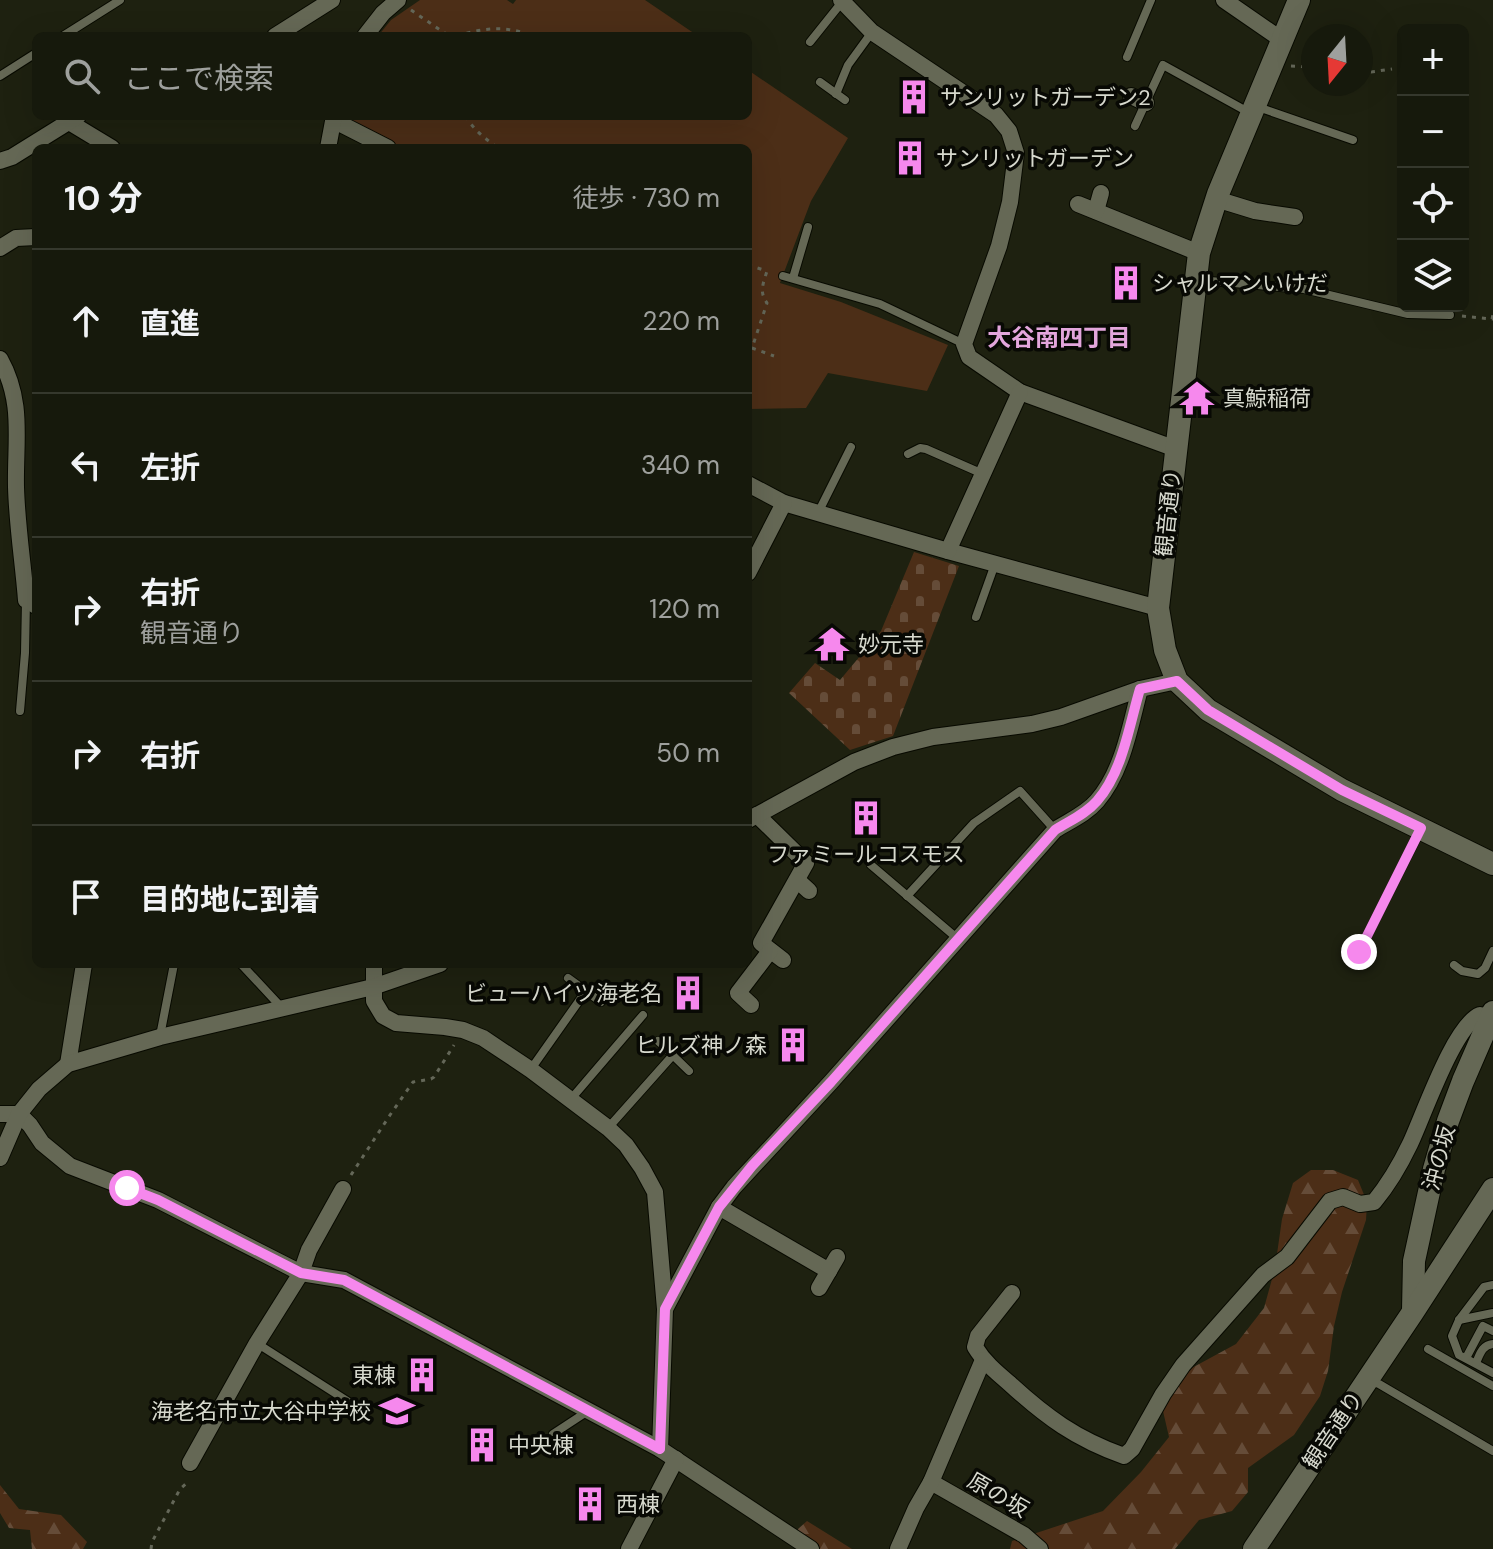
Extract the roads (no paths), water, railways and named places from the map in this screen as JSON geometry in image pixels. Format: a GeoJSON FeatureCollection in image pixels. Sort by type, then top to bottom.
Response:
{"type":"FeatureCollection","features":[{"type":"Feature","properties":{"kind":"main road","name":"観音通り"},"geometry":{"type":"LineString","coordinates":[[1299,0],[1216,199],[1199,253],[1158,608],[1165,650],[1177,681],[1208,710],[1342,790],[1492,863]]}},
{"type":"Feature","properties":{"kind":"main road","name":"沖の坂"},"geometry":{"type":"LineString","coordinates":[[1413,1312],[1414,1261],[1434,1169],[1463,1081],[1492,1016]]}},
{"type":"Feature","properties":{"kind":"main road","name":"観音通り"},"geometry":{"type":"LineString","coordinates":[[1254,1549],[1493,1189]]}},
{"type":"Feature","properties":{"kind":"street"},"geometry":{"type":"LineString","coordinates":[[281,32],[332,0]]}},
{"type":"Feature","properties":{"kind":"street"},"geometry":{"type":"LineString","coordinates":[[1224,0],[1282,40]]}},
{"type":"Feature","properties":{"kind":"street"},"geometry":{"type":"LineString","coordinates":[[842,1],[872,32],[996,115],[1009,131],[1016,153],[1010,202],[999,246],[964,344],[969,357],[1020,392],[1176,449]]}},
{"type":"Feature","properties":{"kind":"street"},"geometry":{"type":"LineString","coordinates":[[368,32],[383,13],[402,2]]}},
{"type":"Feature","properties":{"kind":"street"},"geometry":{"type":"LineString","coordinates":[[33,144],[71,120]]}},
{"type":"Feature","properties":{"kind":"street"},"geometry":{"type":"LineString","coordinates":[[74,120],[107,144]]}},
{"type":"Feature","properties":{"kind":"street"},"geometry":{"type":"LineString","coordinates":[[329,144],[334,120]]}},
{"type":"Feature","properties":{"kind":"street"},"geometry":{"type":"LineString","coordinates":[[338,120],[381,144]]}},
{"type":"Feature","properties":{"kind":"street"},"geometry":{"type":"LineString","coordinates":[[0,161],[32,145]]}},
{"type":"Feature","properties":{"kind":"street"},"geometry":{"type":"LineString","coordinates":[[1096,211],[1101,193]]}},
{"type":"Feature","properties":{"kind":"street"},"geometry":{"type":"LineString","coordinates":[[1216,199],[1255,211],[1295,217]]}},
{"type":"Feature","properties":{"kind":"street"},"geometry":{"type":"LineString","coordinates":[[1078,204],[1199,253]]}},
{"type":"Feature","properties":{"kind":"street"},"geometry":{"type":"LineString","coordinates":[[0,248],[16,238],[32,237]]}},
{"type":"Feature","properties":{"kind":"street"},"geometry":{"type":"LineString","coordinates":[[0,359],[15,395],[17,419],[8,489],[31,603]]}},
{"type":"Feature","properties":{"kind":"street"},"geometry":{"type":"LineString","coordinates":[[948,551],[1020,392]]}},
{"type":"Feature","properties":{"kind":"street"},"geometry":{"type":"LineString","coordinates":[[752,486],[784,503],[1158,608]]}},
{"type":"Feature","properties":{"kind":"street"},"geometry":{"type":"LineString","coordinates":[[752,565],[784,503]]}},
{"type":"Feature","properties":{"kind":"street"},"geometry":{"type":"LineString","coordinates":[[751,1005],[738,993],[776,955],[761,943],[803,885],[806,863],[752,817],[854,762],[893,747],[933,737],[1032,724],[1140,689],[1177,681]]}},
{"type":"Feature","properties":{"kind":"street"},"geometry":{"type":"LineString","coordinates":[[665,1309],[719,1207],[752,1166],[831,1082],[1055,830],[1096,803],[1120,761],[1140,689]]}},
{"type":"Feature","properties":{"kind":"street"},"geometry":{"type":"LineString","coordinates":[[68,1064],[83,968]]}},
{"type":"Feature","properties":{"kind":"street"},"geometry":{"type":"LineString","coordinates":[[374,968],[374,1001],[383,1016],[396,1023],[463,1030],[483,1038],[608,1128],[626,1145],[642,1168],[655,1192],[665,1309],[660,1449]]}},
{"type":"Feature","properties":{"kind":"street"},"geometry":{"type":"LineString","coordinates":[[0,1158],[19,1114],[39,1089],[68,1064],[160,1037],[373,987],[428,968]]}},
{"type":"Feature","properties":{"kind":"street"},"geometry":{"type":"LineString","coordinates":[[1012,1293],[978,1336],[975,1347],[983,1360],[1044,1415],[1076,1436],[1124,1456],[1132,1449],[1183,1365],[1263,1275],[1287,1257],[1330,1201],[1343,1197],[1360,1204],[1374,1202],[1410,1145],[1435,1084],[1464,1030],[1472,1018],[1492,1016]]}},
{"type":"Feature","properties":{"kind":"street"},"geometry":{"type":"LineString","coordinates":[[0,1114],[19,1114],[42,1143],[70,1166],[158,1200],[301,1273],[344,1280],[660,1449],[811,1549]]}},
{"type":"Feature","properties":{"kind":"street"},"geometry":{"type":"LineString","coordinates":[[190,1463],[257,1343],[301,1273],[309,1250],[343,1189]]}},
{"type":"Feature","properties":{"kind":"street"},"geometry":{"type":"LineString","coordinates":[[719,1207],[833,1264],[819,1288]]}},
{"type":"Feature","properties":{"kind":"street"},"geometry":{"type":"LineString","coordinates":[[898,1549],[931,1482],[983,1360]]}},
{"type":"Feature","properties":{"kind":"street"},"geometry":{"type":"LineString","coordinates":[[629,1549],[676,1459]]}},
{"type":"Feature","properties":{"kind":"street","name":"原の坂"},"geometry":{"type":"LineString","coordinates":[[931,1482],[1024,1535],[1040,1549]]}},
{"type":"Feature","properties":{"kind":"lane"},"geometry":{"type":"LineString","coordinates":[[69,32],[120,0]]}},
{"type":"Feature","properties":{"kind":"lane"},"geometry":{"type":"LineString","coordinates":[[1127,57],[1151,0]]}},
{"type":"Feature","properties":{"kind":"lane"},"geometry":{"type":"LineString","coordinates":[[810,42],[842,1]]}},
{"type":"Feature","properties":{"kind":"lane"},"geometry":{"type":"LineString","coordinates":[[836,94],[848,65],[872,32]]}},
{"type":"Feature","properties":{"kind":"lane"},"geometry":{"type":"LineString","coordinates":[[0,76],[32,56]]}},
{"type":"Feature","properties":{"kind":"lane"},"geometry":{"type":"LineString","coordinates":[[1135,126],[1138,100],[1163,65],[1252,109],[1353,140]]}},
{"type":"Feature","properties":{"kind":"lane"},"geometry":{"type":"LineString","coordinates":[[820,82],[845,100]]}},
{"type":"Feature","properties":{"kind":"lane"},"geometry":{"type":"LineString","coordinates":[[808,227],[788,277],[880,304],[964,344]]}},
{"type":"Feature","properties":{"kind":"lane"},"geometry":{"type":"LineString","coordinates":[[1195,279],[1304,289],[1408,314],[1450,315]]}},
{"type":"Feature","properties":{"kind":"lane"},"geometry":{"type":"LineString","coordinates":[[818,513],[851,447]]}},
{"type":"Feature","properties":{"kind":"lane"},"geometry":{"type":"LineString","coordinates":[[908,454],[920,448],[926,449],[983,474]]}},
{"type":"Feature","properties":{"kind":"lane"},"geometry":{"type":"LineString","coordinates":[[976,617],[995,564]]}},
{"type":"Feature","properties":{"kind":"lane"},"geometry":{"type":"LineString","coordinates":[[20,711],[31,603]]}},
{"type":"Feature","properties":{"kind":"lane"},"geometry":{"type":"LineString","coordinates":[[907,896],[974,823],[1020,791],[1055,830]]}},
{"type":"Feature","properties":{"kind":"lane"},"geometry":{"type":"LineString","coordinates":[[1359,952],[1421,828]]}},
{"type":"Feature","properties":{"kind":"lane"},"geometry":{"type":"LineString","coordinates":[[871,865],[958,939]]}},
{"type":"Feature","properties":{"kind":"lane"},"geometry":{"type":"LineString","coordinates":[[1454,965],[1462,971],[1478,974],[1485,968],[1493,951]]}},
{"type":"Feature","properties":{"kind":"lane"},"geometry":{"type":"LineString","coordinates":[[160,1037],[173,968]]}},
{"type":"Feature","properties":{"kind":"lane"},"geometry":{"type":"LineString","coordinates":[[245,968],[283,1009]]}},
{"type":"Feature","properties":{"kind":"lane"},"geometry":{"type":"LineString","coordinates":[[568,978],[601,1002]]}},
{"type":"Feature","properties":{"kind":"lane"},"geometry":{"type":"LineString","coordinates":[[531,1070],[586,991]]}},
{"type":"Feature","properties":{"kind":"lane"},"geometry":{"type":"LineString","coordinates":[[571,1099],[643,1015]]}},
{"type":"Feature","properties":{"kind":"lane"},"geometry":{"type":"LineString","coordinates":[[658,1041],[689,1071]]}},
{"type":"Feature","properties":{"kind":"lane"},"geometry":{"type":"LineString","coordinates":[[608,1128],[673,1055]]}},
{"type":"Feature","properties":{"kind":"lane"},"geometry":{"type":"LineString","coordinates":[[1493,1285],[1484,1287],[1459,1320],[1452,1336],[1459,1355],[1493,1373]]}},
{"type":"Feature","properties":{"kind":"lane"},"geometry":{"type":"LineString","coordinates":[[1459,1320],[1493,1313]]}},
{"type":"Feature","properties":{"kind":"lane"},"geometry":{"type":"LineString","coordinates":[[1466,1358],[1483,1326],[1493,1331]]}},
{"type":"Feature","properties":{"kind":"lane"},"geometry":{"type":"LineString","coordinates":[[257,1343],[352,1404]]}},
{"type":"Feature","properties":{"kind":"lane"},"geometry":{"type":"LineString","coordinates":[[1476,1363],[1483,1348],[1493,1344]]}},
{"type":"Feature","properties":{"kind":"lane"},"geometry":{"type":"LineString","coordinates":[[1428,1349],[1493,1386]]}},
{"type":"Feature","properties":{"kind":"lane"},"geometry":{"type":"LineString","coordinates":[[1367,1380],[1379,1384],[1493,1451]]}},
{"type":"Feature","properties":{"kind":"lane"},"geometry":{"type":"LineString","coordinates":[[553,1434],[589,1411]]}},
{"type":"Feature","properties":{"kind":"place","name":"サンリットガーデン2"},"geometry":{"type":"Point","coordinates":[914,97]}},
{"type":"Feature","properties":{"kind":"place","name":"サンリットガーデン"},"geometry":{"type":"Point","coordinates":[910,158]}},
{"type":"Feature","properties":{"kind":"place","name":"シャルマンいけだ"},"geometry":{"type":"Point","coordinates":[1126,283]}},
{"type":"Feature","properties":{"kind":"place","name":"真鯨稲荷"},"geometry":{"type":"Point","coordinates":[1197,398]}},
{"type":"Feature","properties":{"kind":"place","name":"妙元寺"},"geometry":{"type":"Point","coordinates":[832,644]}},
{"type":"Feature","properties":{"kind":"place","name":"ファミールコスモス"},"geometry":{"type":"Point","coordinates":[866,818]}},
{"type":"Feature","properties":{"kind":"place","name":"ビューハイツ海老名"},"geometry":{"type":"Point","coordinates":[688,993]}},
{"type":"Feature","properties":{"kind":"place","name":"ヒルズ神ノ森"},"geometry":{"type":"Point","coordinates":[793,1045]}},
{"type":"Feature","properties":{"kind":"place","name":"東棟"},"geometry":{"type":"Point","coordinates":[422,1375]}},
{"type":"Feature","properties":{"kind":"place","name":"海老名市立大谷中学校"},"geometry":{"type":"Point","coordinates":[397,1411]}},
{"type":"Feature","properties":{"kind":"place","name":"中央棟"},"geometry":{"type":"Point","coordinates":[482,1445]}},
{"type":"Feature","properties":{"kind":"place","name":"西棟"},"geometry":{"type":"Point","coordinates":[590,1504]}},
{"type":"Feature","properties":{"kind":"district","name":"大谷南四丁目"},"geometry":{"type":"Point","coordinates":[1059,337]}}]}
